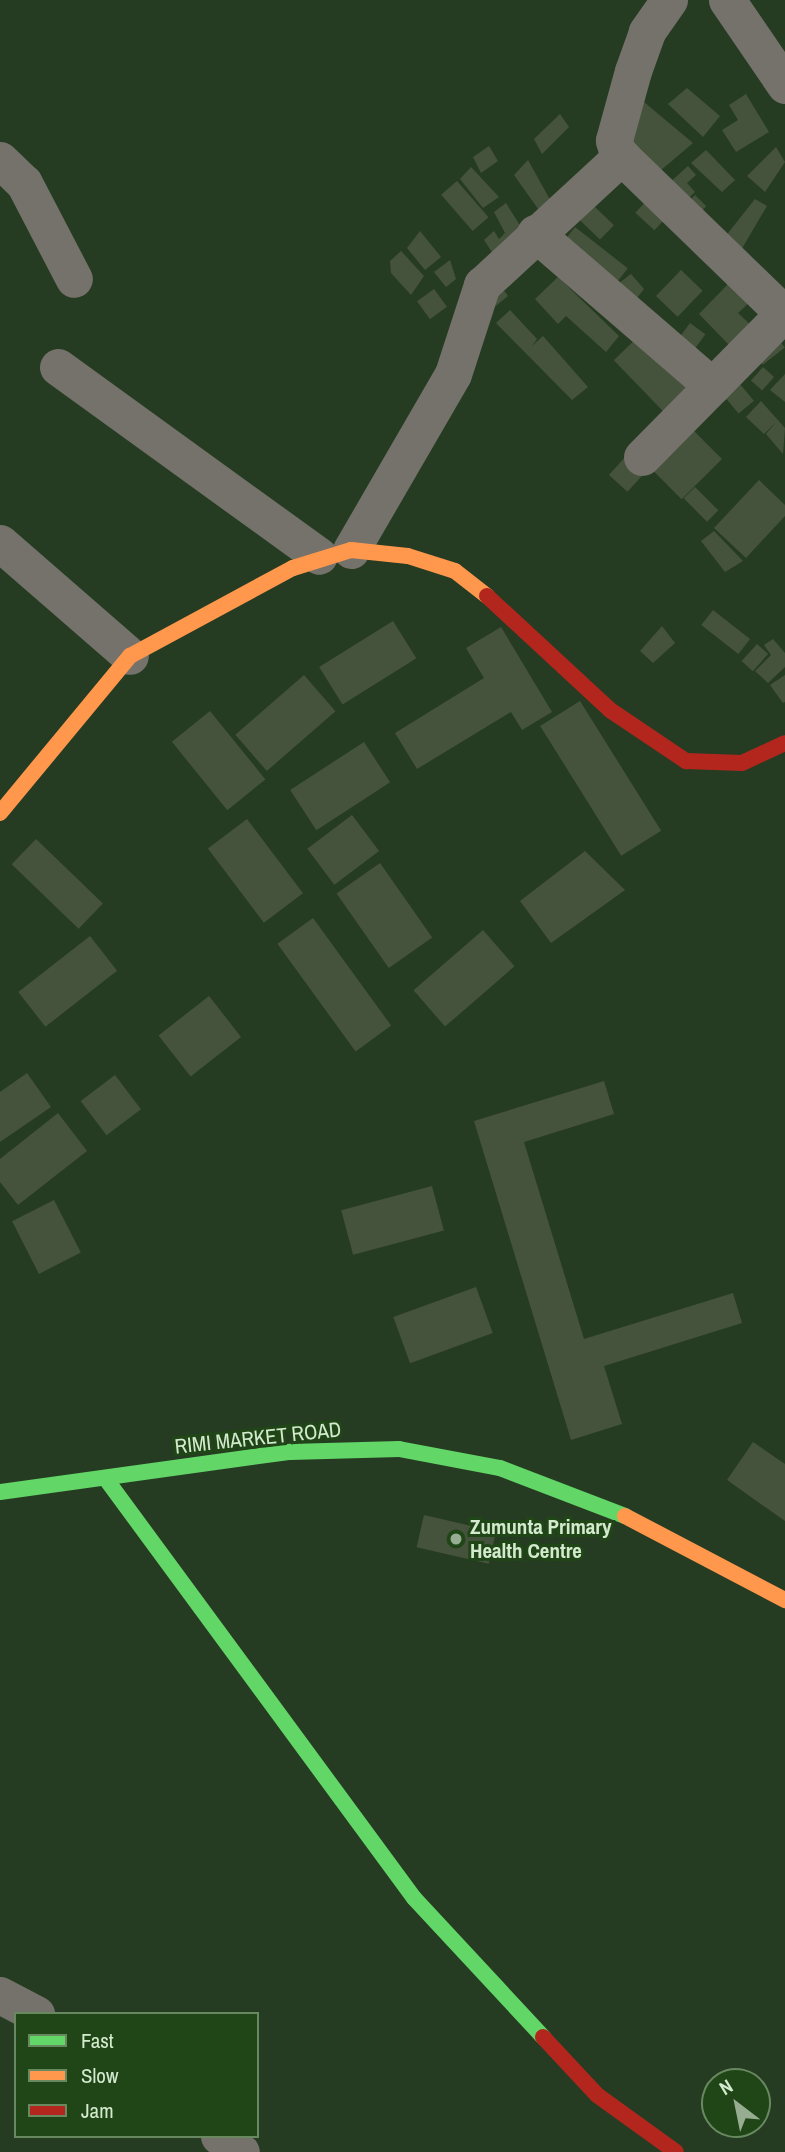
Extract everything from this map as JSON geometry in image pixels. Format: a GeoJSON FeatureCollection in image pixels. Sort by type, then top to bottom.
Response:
{"type":"FeatureCollection","features":[{"type":"Feature","properties":{"kind":"street"},"geometry":{"type":"LineString","coordinates":[[642,457],[785,314],[622,156],[614,140],[647,32],[669,0]]}},
{"type":"Feature","properties":{"kind":"street"},"geometry":{"type":"LineString","coordinates":[[727,0],[785,85]]}},
{"type":"Feature","properties":{"kind":"street"},"geometry":{"type":"LineString","coordinates":[[335,553],[453,374],[482,285],[622,156]]}},
{"type":"Feature","properties":{"kind":"street"},"geometry":{"type":"LineString","coordinates":[[0,160],[24,183],[74,279]]}},
{"type":"Feature","properties":{"kind":"street"},"geometry":{"type":"LineString","coordinates":[[536,233],[712,386]]}},
{"type":"Feature","properties":{"kind":"street"},"geometry":{"type":"LineString","coordinates":[[58,367],[335,553]]}},
{"type":"Feature","properties":{"kind":"street"},"geometry":{"type":"LineString","coordinates":[[0,543],[130,656]]}},
{"type":"Feature","properties":{"kind":"street"},"geometry":{"type":"LineString","coordinates":[[0,813],[130,656],[335,553],[408,556],[456,571],[512,614],[610,710],[686,761],[742,763],[785,743]]}},
{"type":"Feature","properties":{"kind":"street","name":"RIMI MARKET ROAD"},"geometry":{"type":"LineString","coordinates":[[0,1492],[290,1452],[399,1450],[449,1457],[597,1500],[785,1600]]}},
{"type":"Feature","properties":{"kind":"street"},"geometry":{"type":"LineString","coordinates":[[106,1479],[414,1898],[597,2095],[676,2152]]}},
{"type":"Feature","properties":{"kind":"street"},"geometry":{"type":"LineString","coordinates":[[0,1995],[32,2012]]}},
{"type":"Feature","properties":{"kind":"street"},"geometry":{"type":"LineString","coordinates":[[222,2138],[241,2152]]}},
{"type":"Feature","properties":{"kind":"building"},"geometry":{"type":"Polygon","coordinates":[[[687,88],[720,116],[703,137],[668,104],[687,88]]]}},
{"type":"Feature","properties":{"kind":"building"},"geometry":{"type":"Polygon","coordinates":[[[746,94],[769,132],[736,152],[722,130],[738,120],[729,105],[746,94]]]}},
{"type":"Feature","properties":{"kind":"building"},"geometry":{"type":"Polygon","coordinates":[[[644,102],[693,143],[654,176],[618,142],[644,102]]]}},
{"type":"Feature","properties":{"kind":"building"},"geometry":{"type":"Polygon","coordinates":[[[560,114],[569,127],[542,154],[534,139],[560,114]]]}},
{"type":"Feature","properties":{"kind":"building"},"geometry":{"type":"Polygon","coordinates":[[[489,146],[498,161],[481,173],[473,157],[489,146]]]}},
{"type":"Feature","properties":{"kind":"building"},"geometry":{"type":"Polygon","coordinates":[[[776,147],[785,162],[765,192],[747,176],[776,147]]]}},
{"type":"Feature","properties":{"kind":"building"},"geometry":{"type":"Polygon","coordinates":[[[706,150],[735,180],[722,192],[691,163],[706,150]]]}},
{"type":"Feature","properties":{"kind":"building"},"geometry":{"type":"Polygon","coordinates":[[[528,160],[553,205],[541,213],[514,175],[528,160]]]}},
{"type":"Feature","properties":{"kind":"building"},"geometry":{"type":"Polygon","coordinates":[[[688,166],[696,175],[687,183],[695,192],[683,203],[667,185],[688,166]]]}},
{"type":"Feature","properties":{"kind":"building"},"geometry":{"type":"Polygon","coordinates":[[[471,167],[499,197],[483,208],[460,179],[471,167]]]}},
{"type":"Feature","properties":{"kind":"building"},"geometry":{"type":"Polygon","coordinates":[[[457,181],[488,217],[473,231],[441,195],[457,181]]]}},
{"type":"Feature","properties":{"kind":"building"},"geometry":{"type":"Polygon","coordinates":[[[695,195],[706,206],[695,218],[684,206],[695,195]]]}},
{"type":"Feature","properties":{"kind":"building"},"geometry":{"type":"Polygon","coordinates":[[[649,198],[668,216],[654,230],[635,213],[649,198]]]}},
{"type":"Feature","properties":{"kind":"building"},"geometry":{"type":"Polygon","coordinates":[[[755,199],[767,206],[737,257],[721,242],[755,199]]]}},
{"type":"Feature","properties":{"kind":"building"},"geometry":{"type":"Polygon","coordinates":[[[506,203],[526,235],[499,263],[484,240],[494,231],[499,239],[505,233],[494,212],[506,203]]]}},
{"type":"Feature","properties":{"kind":"building"},"geometry":{"type":"Polygon","coordinates":[[[593,205],[614,225],[600,240],[579,219],[593,205]]]}},
{"type":"Feature","properties":{"kind":"building"},"geometry":{"type":"Polygon","coordinates":[[[575,227],[628,268],[616,283],[563,242],[575,227]]]}},
{"type":"Feature","properties":{"kind":"building"},"geometry":{"type":"Polygon","coordinates":[[[420,231],[441,257],[425,270],[407,248],[420,231]]]}},
{"type":"Feature","properties":{"kind":"building"},"geometry":{"type":"Polygon","coordinates":[[[401,251],[424,276],[411,295],[391,273],[390,261],[401,251]]]}},
{"type":"Feature","properties":{"kind":"building"},"geometry":{"type":"Polygon","coordinates":[[[450,260],[456,279],[446,287],[434,272],[450,260]]]}},
{"type":"Feature","properties":{"kind":"building"},"geometry":{"type":"Polygon","coordinates":[[[681,270],[703,291],[678,317],[656,296],[681,270]]]}},
{"type":"Feature","properties":{"kind":"building"},"geometry":{"type":"Polygon","coordinates":[[[631,274],[644,289],[637,298],[615,286],[631,274]]]}},
{"type":"Feature","properties":{"kind":"building"},"geometry":{"type":"Polygon","coordinates":[[[558,277],[619,336],[606,352],[566,316],[558,324],[535,299],[558,277]]]}},
{"type":"Feature","properties":{"kind":"building"},"geometry":{"type":"Polygon","coordinates":[[[496,280],[508,296],[487,313],[496,280]]]}},
{"type":"Feature","properties":{"kind":"building"},"geometry":{"type":"Polygon","coordinates":[[[731,281],[751,301],[738,313],[753,327],[732,348],[699,314],[731,281]]]}},
{"type":"Feature","properties":{"kind":"building"},"geometry":{"type":"Polygon","coordinates":[[[434,289],[447,307],[430,319],[417,301],[434,289]]]}},
{"type":"Feature","properties":{"kind":"building"},"geometry":{"type":"Polygon","coordinates":[[[510,310],[537,339],[532,346],[543,336],[588,387],[572,400],[496,323],[510,310]]]}},
{"type":"Feature","properties":{"kind":"building"},"geometry":{"type":"Polygon","coordinates":[[[690,323],[705,334],[688,358],[673,346],[690,323]]]}},
{"type":"Feature","properties":{"kind":"building"},"geometry":{"type":"Polygon","coordinates":[[[775,335],[785,348],[763,365],[753,352],[775,335]]]}},
{"type":"Feature","properties":{"kind":"building"},"geometry":{"type":"Polygon","coordinates":[[[639,336],[689,388],[664,412],[614,360],[639,336]]]}},
{"type":"Feature","properties":{"kind":"building"},"geometry":{"type":"Polygon","coordinates":[[[763,367],[774,377],[762,390],[751,380],[763,367]]]}},
{"type":"Feature","properties":{"kind":"building"},"geometry":{"type":"Polygon","coordinates":[[[785,374],[785,402],[770,390],[785,374]]]}},
{"type":"Feature","properties":{"kind":"building"},"geometry":{"type":"Polygon","coordinates":[[[734,377],[754,401],[739,414],[719,390],[734,377]]]}},
{"type":"Feature","properties":{"kind":"building"},"geometry":{"type":"Polygon","coordinates":[[[761,401],[785,428],[783,454],[766,434],[776,422],[764,434],[746,417],[761,401]]]}},
{"type":"Feature","properties":{"kind":"building"},"geometry":{"type":"Polygon","coordinates":[[[688,425],[722,459],[682,499],[648,465],[688,425]]]}},
{"type":"Feature","properties":{"kind":"building"},"geometry":{"type":"Polygon","coordinates":[[[627,455],[646,472],[628,492],[609,475],[627,455]]]}},
{"type":"Feature","properties":{"kind":"building"},"geometry":{"type":"Polygon","coordinates":[[[759,480],[785,505],[785,516],[746,558],[714,528],[759,480]]]}},
{"type":"Feature","properties":{"kind":"building"},"geometry":{"type":"Polygon","coordinates":[[[695,487],[718,510],[707,522],[684,498],[695,487]]]}},
{"type":"Feature","properties":{"kind":"building"},"geometry":{"type":"Polygon","coordinates":[[[714,531],[743,561],[725,572],[701,541],[714,531]]]}},
{"type":"Feature","properties":{"kind":"building"},"geometry":{"type":"Polygon","coordinates":[[[713,610],[750,639],[738,654],[701,625],[713,610]]]}},
{"type":"Feature","properties":{"kind":"building"},"geometry":{"type":"Polygon","coordinates":[[[393,621],[416,658],[343,704],[319,667],[393,621]]]}},
{"type":"Feature","properties":{"kind":"building"},"geometry":{"type":"Polygon","coordinates":[[[662,626],[675,643],[653,663],[640,651],[662,626]]]}},
{"type":"Feature","properties":{"kind":"building"},"geometry":{"type":"Polygon","coordinates":[[[501,627],[552,712],[522,730],[511,712],[417,769],[395,733],[484,678],[466,648],[501,627]]]}},
{"type":"Feature","properties":{"kind":"building"},"geometry":{"type":"Polygon","coordinates":[[[773,639],[785,653],[785,667],[768,683],[755,671],[771,655],[764,645],[773,639]]]}},
{"type":"Feature","properties":{"kind":"building"},"geometry":{"type":"Polygon","coordinates":[[[757,644],[768,654],[753,671],[742,661],[757,644]]]}},
{"type":"Feature","properties":{"kind":"building"},"geometry":{"type":"Polygon","coordinates":[[[304,675],[335,711],[267,771],[235,735],[304,675]]]}},
{"type":"Feature","properties":{"kind":"building"},"geometry":{"type":"Polygon","coordinates":[[[785,675],[785,702],[783,703],[770,685],[785,675]]]}},
{"type":"Feature","properties":{"kind":"building"},"geometry":{"type":"Polygon","coordinates":[[[580,701],[661,831],[621,856],[540,726],[580,701]]]}},
{"type":"Feature","properties":{"kind":"building"},"geometry":{"type":"Polygon","coordinates":[[[210,711],[265,779],[227,810],[172,742],[210,711]]]}},
{"type":"Feature","properties":{"kind":"building"},"geometry":{"type":"Polygon","coordinates":[[[364,742],[390,782],[316,830],[290,790],[364,742]]]}},
{"type":"Feature","properties":{"kind":"building"},"geometry":{"type":"Polygon","coordinates":[[[352,815],[379,851],[334,885],[307,849],[352,815]]]}},
{"type":"Feature","properties":{"kind":"building"},"geometry":{"type":"Polygon","coordinates":[[[247,819],[303,893],[264,923],[208,848],[247,819]]]}},
{"type":"Feature","properties":{"kind":"building"},"geometry":{"type":"Polygon","coordinates":[[[36,839],[103,904],[79,929],[12,864],[36,839]]]}},
{"type":"Feature","properties":{"kind":"building"},"geometry":{"type":"Polygon","coordinates":[[[585,851],[625,890],[551,943],[520,901],[585,851]]]}},
{"type":"Feature","properties":{"kind":"building"},"geometry":{"type":"Polygon","coordinates":[[[380,863],[432,938],[389,968],[337,893],[380,863]]]}},
{"type":"Feature","properties":{"kind":"building"},"geometry":{"type":"Polygon","coordinates":[[[313,918],[391,1026],[356,1051],[277,944],[313,918]]]}},
{"type":"Feature","properties":{"kind":"building"},"geometry":{"type":"Polygon","coordinates":[[[483,930],[514,966],[445,1027],[414,990],[483,930]]]}},
{"type":"Feature","properties":{"kind":"building"},"geometry":{"type":"Polygon","coordinates":[[[90,936],[117,971],[45,1027],[18,992],[90,936]]]}},
{"type":"Feature","properties":{"kind":"building"},"geometry":{"type":"Polygon","coordinates":[[[209,996],[241,1037],[191,1076],[159,1035],[209,996]]]}},
{"type":"Feature","properties":{"kind":"building"},"geometry":{"type":"Polygon","coordinates":[[[27,1073],[51,1107],[0,1142],[0,1092],[27,1073]]]}},
{"type":"Feature","properties":{"kind":"building"},"geometry":{"type":"Polygon","coordinates":[[[115,1075],[141,1109],[107,1135],[81,1101],[115,1075]]]}},
{"type":"Feature","properties":{"kind":"building"},"geometry":{"type":"Polygon","coordinates":[[[604,1081],[614,1114],[524,1142],[584,1339],[733,1293],[742,1323],[604,1366],[622,1424],[571,1440],[474,1121],[604,1081]]]}},
{"type":"Feature","properties":{"kind":"building"},"geometry":{"type":"Polygon","coordinates":[[[58,1113],[87,1151],[18,1205],[0,1182],[0,1159],[58,1113]]]}},
{"type":"Feature","properties":{"kind":"building"},"geometry":{"type":"Polygon","coordinates":[[[432,1186],[444,1230],[353,1255],[341,1210],[432,1186]]]}},
{"type":"Feature","properties":{"kind":"building"},"geometry":{"type":"Polygon","coordinates":[[[54,1200],[81,1253],[39,1274],[12,1221],[54,1200]]]}},
{"type":"Feature","properties":{"kind":"building"},"geometry":{"type":"Polygon","coordinates":[[[476,1287],[493,1333],[410,1363],[393,1317],[476,1287]]]}},
{"type":"Feature","properties":{"kind":"building"},"geometry":{"type":"Polygon","coordinates":[[[753,1442],[785,1464],[785,1521],[727,1480],[753,1442]]]}},
{"type":"Feature","properties":{"kind":"building","name":"Zumunta Primary Health Centre"},"geometry":{"type":"Polygon","coordinates":[[[424,1515],[496,1532],[489,1564],[417,1547],[424,1515]]]}},
{"type":"Feature","properties":{"kind":"traffic: fast"},"geometry":{"type":"LineString","coordinates":[[0,1492],[290,1452],[399,1449],[500,1468],[625,1516]]}},
{"type":"Feature","properties":{"kind":"traffic: fast"},"geometry":{"type":"LineString","coordinates":[[106,1479],[414,1898],[543,2037]]}},
{"type":"Feature","properties":{"kind":"traffic: slow"},"geometry":{"type":"LineString","coordinates":[[0,813],[130,656],[293,568],[351,550],[408,556],[455,571],[487,596]]}},
{"type":"Feature","properties":{"kind":"traffic: slow"},"geometry":{"type":"LineString","coordinates":[[625,1516],[785,1600]]}},
{"type":"Feature","properties":{"kind":"traffic: jam"},"geometry":{"type":"LineString","coordinates":[[487,596],[610,710],[686,761],[742,763],[785,743]]}},
{"type":"Feature","properties":{"kind":"traffic: jam"},"geometry":{"type":"LineString","coordinates":[[543,2037],[597,2095],[676,2152]]}},
{"type":"Feature","properties":{"kind":"place","name":"Zumunta Primary Health Centre"},"geometry":{"type":"Point","coordinates":[456,1539]}}]}
